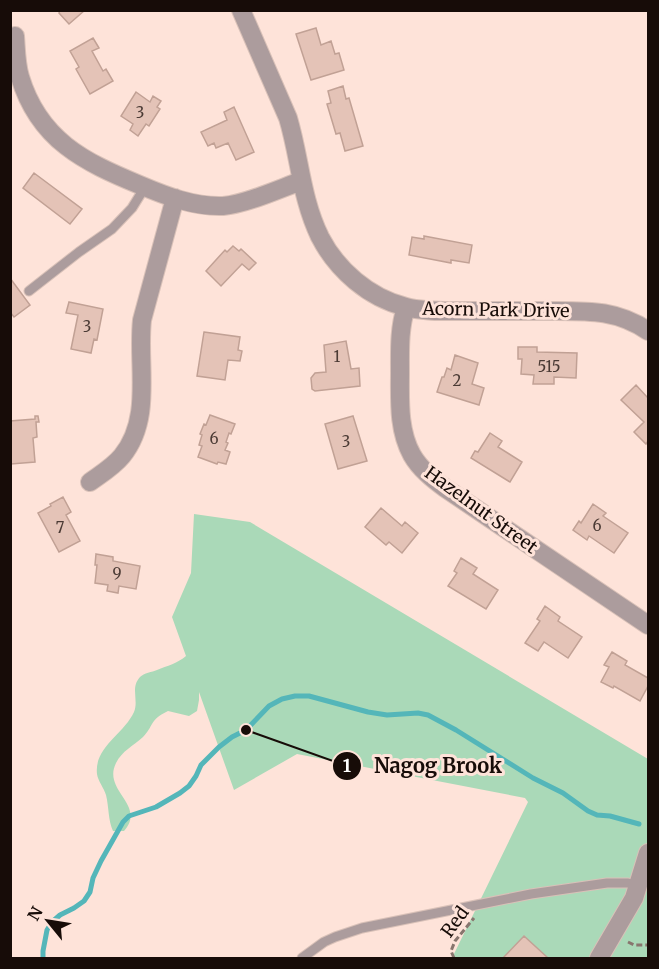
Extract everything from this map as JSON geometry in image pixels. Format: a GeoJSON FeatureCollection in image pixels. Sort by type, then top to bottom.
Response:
{"type":"FeatureCollection","features":[{"type":"Feature","properties":{"kind":"street","name":"Acorn Park Drive"},"geometry":{"type":"LineString","coordinates":[[241,10],[288,118],[306,202],[317,230],[330,255],[353,279],[378,296],[406,307],[441,311],[596,311],[622,317],[648,332]]}},
{"type":"Feature","properties":{"kind":"street"},"geometry":{"type":"LineString","coordinates":[[15,36],[20,75],[35,111],[49,131],[70,150],[102,169],[175,198],[210,206],[226,206],[242,202],[301,182]]}},
{"type":"Feature","properties":{"kind":"street"},"geometry":{"type":"LineString","coordinates":[[90,482],[112,467],[135,436],[142,392],[142,320],[175,198]]}},
{"type":"Feature","properties":{"kind":"street","name":"Hazelnut Street"},"geometry":{"type":"LineString","coordinates":[[406,307],[400,331],[401,419],[407,444],[417,463],[445,488],[648,625]]}},
{"type":"Feature","properties":{"kind":"street"},"geometry":{"type":"LineString","coordinates":[[598,958],[626,913],[639,886],[648,853]]}},
{"type":"Feature","properties":{"kind":"lane"},"geometry":{"type":"LineString","coordinates":[[29,291],[112,229],[132,208],[145,187]]}},
{"type":"Feature","properties":{"kind":"lane"},"geometry":{"type":"LineString","coordinates":[[302,958],[324,942],[347,933],[487,903],[606,883],[628,883],[639,886]]}},
{"type":"Feature","properties":{"kind":"path","name":"Red"},"geometry":{"type":"LineString","coordinates":[[454,958],[451,951],[455,941],[487,903]]}},
{"type":"Feature","properties":{"kind":"path"},"geometry":{"type":"LineString","coordinates":[[614,934],[634,945],[648,945]]}},
{"type":"Feature","properties":{"kind":"green space"},"geometry":{"type":"Polygon","coordinates":[[[194,514],[250,522],[648,759],[648,958],[452,958],[528,802],[525,798],[297,754],[234,790],[199,692],[197,711],[189,716],[168,711],[162,714],[143,737],[118,759],[113,773],[118,790],[128,805],[130,822],[124,831],[113,831],[106,795],[97,774],[97,764],[105,748],[134,712],[135,690],[140,677],[186,656],[172,617],[191,573],[194,514]]]}},
{"type":"Feature","properties":{"kind":"building"},"geometry":{"type":"Polygon","coordinates":[[[60,10],[85,10],[69,24],[59,13],[60,10]]]}},
{"type":"Feature","properties":{"kind":"building"},"geometry":{"type":"Polygon","coordinates":[[[316,28],[321,45],[331,41],[335,54],[339,53],[344,70],[311,80],[296,34],[316,28]]]}},
{"type":"Feature","properties":{"kind":"building"},"geometry":{"type":"Polygon","coordinates":[[[93,38],[99,48],[92,51],[103,71],[106,69],[113,81],[90,94],[76,69],[79,67],[70,51],[93,38]]]}},
{"type":"Feature","properties":{"kind":"building"},"geometry":{"type":"Polygon","coordinates":[[[343,86],[346,99],[349,98],[363,146],[345,151],[340,133],[336,134],[327,104],[331,103],[328,91],[343,86]]]}},
{"type":"Feature","properties":{"kind":"building"},"geometry":{"type":"Polygon","coordinates":[[[136,92],[150,102],[153,96],[161,101],[157,107],[160,109],[149,126],[146,124],[138,136],[130,130],[133,124],[121,116],[136,92]]]}},
{"type":"Feature","properties":{"kind":"building"},"geometry":{"type":"Polygon","coordinates":[[[234,107],[254,152],[236,160],[228,143],[216,148],[214,143],[208,146],[201,132],[227,120],[224,112],[234,107]]]}},
{"type":"Feature","properties":{"kind":"building"},"geometry":{"type":"Polygon","coordinates":[[[34,173],[82,209],[70,224],[23,188],[34,173]]]}},
{"type":"Feature","properties":{"kind":"building"},"geometry":{"type":"Polygon","coordinates":[[[424,236],[472,245],[469,263],[451,260],[451,263],[409,255],[412,237],[424,239],[424,236]]]}},
{"type":"Feature","properties":{"kind":"building"},"geometry":{"type":"Polygon","coordinates":[[[233,246],[239,251],[241,249],[256,263],[249,270],[242,264],[221,286],[206,271],[225,250],[227,252],[233,246]]]}},
{"type":"Feature","properties":{"kind":"building"},"geometry":{"type":"Polygon","coordinates":[[[10,278],[30,305],[14,317],[10,312],[10,278]]]}},
{"type":"Feature","properties":{"kind":"building"},"geometry":{"type":"Polygon","coordinates":[[[69,302],[103,309],[97,340],[94,339],[91,353],[71,349],[78,315],[66,313],[69,302]]]}},
{"type":"Feature","properties":{"kind":"building"},"geometry":{"type":"Polygon","coordinates":[[[204,332],[240,337],[238,350],[242,351],[240,361],[228,360],[225,380],[197,376],[204,332]]]}},
{"type":"Feature","properties":{"kind":"building"},"geometry":{"type":"Polygon","coordinates":[[[346,341],[351,369],[359,368],[360,386],[315,391],[312,389],[311,378],[315,373],[326,372],[324,345],[346,341]]]}},
{"type":"Feature","properties":{"kind":"building"},"geometry":{"type":"Polygon","coordinates":[[[518,347],[537,347],[537,352],[577,353],[576,378],[554,377],[554,384],[533,384],[534,375],[521,374],[522,359],[518,359],[518,347]]]}},
{"type":"Feature","properties":{"kind":"building"},"geometry":{"type":"Polygon","coordinates":[[[455,355],[478,363],[472,384],[484,388],[479,405],[437,392],[447,368],[451,370],[455,355]]]}},
{"type":"Feature","properties":{"kind":"building"},"geometry":{"type":"Polygon","coordinates":[[[636,385],[648,398],[648,441],[646,444],[634,432],[644,422],[621,400],[636,385]]]}},
{"type":"Feature","properties":{"kind":"building"},"geometry":{"type":"Polygon","coordinates":[[[210,415],[235,424],[226,442],[228,443],[225,450],[230,452],[226,464],[218,462],[217,464],[198,457],[202,446],[199,445],[202,435],[200,434],[210,415]]]}},
{"type":"Feature","properties":{"kind":"building"},"geometry":{"type":"Polygon","coordinates":[[[35,416],[38,416],[39,422],[36,422],[37,437],[33,438],[35,462],[11,464],[10,421],[35,419],[35,416]]]}},
{"type":"Feature","properties":{"kind":"building"},"geometry":{"type":"Polygon","coordinates":[[[353,416],[367,461],[338,469],[325,424],[353,416]]]}},
{"type":"Feature","properties":{"kind":"building"},"geometry":{"type":"Polygon","coordinates":[[[490,433],[502,441],[498,447],[522,462],[510,482],[471,458],[475,451],[478,452],[490,433]]]}},
{"type":"Feature","properties":{"kind":"building"},"geometry":{"type":"Polygon","coordinates":[[[63,497],[71,512],[66,515],[80,541],[59,552],[38,513],[63,497]]]}},
{"type":"Feature","properties":{"kind":"building"},"geometry":{"type":"Polygon","coordinates":[[[593,504],[606,513],[603,516],[628,533],[614,553],[589,536],[587,540],[573,530],[579,521],[581,523],[593,504]]]}},
{"type":"Feature","properties":{"kind":"building"},"geometry":{"type":"Polygon","coordinates":[[[381,508],[402,526],[405,522],[418,533],[402,553],[389,542],[386,545],[365,527],[381,508]]]}},
{"type":"Feature","properties":{"kind":"building"},"geometry":{"type":"Polygon","coordinates":[[[96,554],[113,557],[113,561],[140,566],[136,589],[119,586],[118,593],[107,591],[108,585],[95,583],[96,554]]]}},
{"type":"Feature","properties":{"kind":"building"},"geometry":{"type":"Polygon","coordinates":[[[461,558],[477,568],[473,574],[498,590],[486,609],[448,586],[457,573],[454,571],[461,558]]]}},
{"type":"Feature","properties":{"kind":"building"},"geometry":{"type":"Polygon","coordinates":[[[545,606],[560,617],[558,621],[582,637],[568,658],[544,642],[538,651],[525,643],[540,621],[537,619],[545,606]]]}},
{"type":"Feature","properties":{"kind":"building"},"geometry":{"type":"Polygon","coordinates":[[[612,652],[627,661],[625,665],[648,678],[648,686],[640,701],[614,686],[613,688],[601,682],[609,667],[604,665],[612,652]]]}},
{"type":"Feature","properties":{"kind":"building"},"geometry":{"type":"Polygon","coordinates":[[[524,936],[548,958],[503,958],[524,936]]]}},
{"type":"Feature","properties":{"kind":"waterway"},"geometry":{"type":"LineString","coordinates":[[43,958],[47,930],[60,915],[84,901],[90,892],[93,878],[101,861],[123,822],[129,816],[156,807],[180,793],[189,786],[201,765],[219,747],[246,730],[269,706],[282,699],[295,696],[309,696],[387,715],[418,713],[428,715],[533,778],[563,793],[588,811],[639,824]]}},
{"type":"Feature","properties":{"kind":"place","name":"Nagog Brook"},"geometry":{"type":"Point","coordinates":[246,730]}}]}
